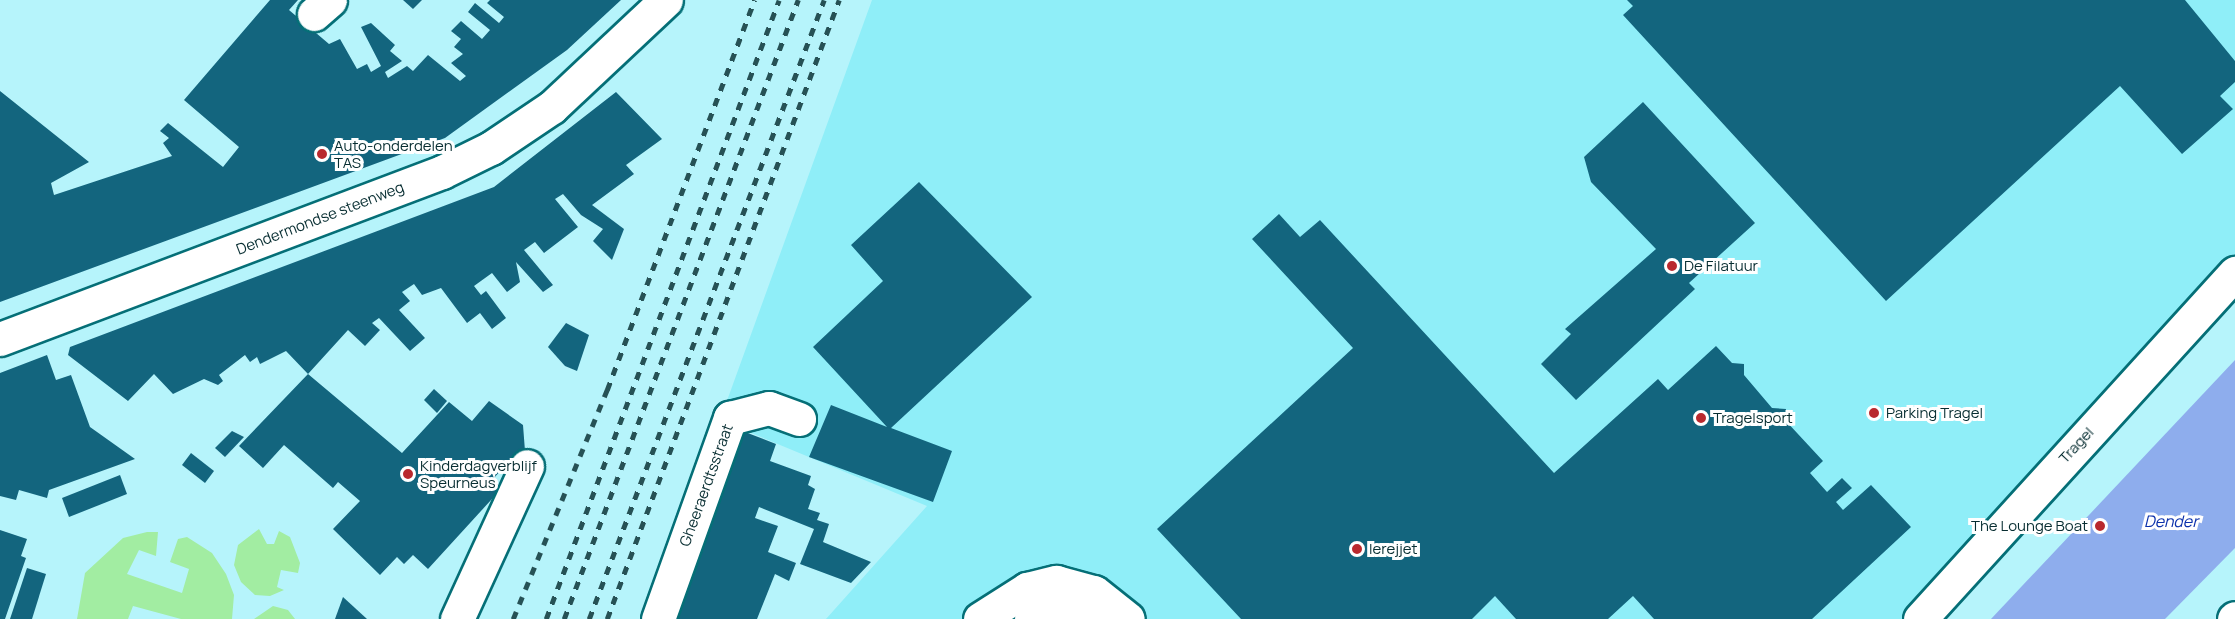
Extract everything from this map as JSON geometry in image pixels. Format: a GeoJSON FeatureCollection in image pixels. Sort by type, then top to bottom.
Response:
{"type":"FeatureCollection","features":[{"type":"Feature","properties":{"kind":"street","name":"Dendermondse steenweg"},"geometry":{"type":"LineString","coordinates":[[0,339],[442,172],[491,148],[552,107],[666,0]]}},
{"type":"Feature","properties":{"kind":"street","name":"Tragel"},"geometry":{"type":"LineString","coordinates":[[1920,619],[2235,273]]}},
{"type":"Feature","properties":{"kind":"street","name":"Gheeraerdtsstraat"},"geometry":{"type":"LineString","coordinates":[[658,619],[730,418],[769,408],[799,419]]}},
{"type":"Feature","properties":{"kind":"street"},"geometry":{"type":"LineString","coordinates":[[457,619],[527,466]]}},
{"type":"Feature","properties":{"kind":"street"},"geometry":{"type":"LineString","coordinates":[[994,614],[1027,589],[1067,583],[1110,601],[1128,619]]}},
{"type":"Feature","properties":{"kind":"street"},"geometry":{"type":"LineString","coordinates":[[1032,619],[1072,606],[1096,611],[1108,619]]}},
{"type":"Feature","properties":{"kind":"shaded area"},"geometry":{"type":"Polygon","coordinates":[[[872,0],[2235,0],[2235,278],[1939,619],[826,619],[927,506],[720,420],[872,0]]]}},
{"type":"Feature","properties":{"kind":"green space"},"geometry":{"type":"Polygon","coordinates":[[[259,529],[267,544],[274,544],[279,531],[290,537],[300,563],[298,573],[281,570],[277,587],[284,590],[270,596],[255,595],[241,582],[234,565],[238,545],[259,529]]]}},
{"type":"Feature","properties":{"kind":"green space"},"geometry":{"type":"Polygon","coordinates":[[[147,532],[158,532],[156,556],[139,550],[127,574],[182,593],[189,569],[170,562],[178,539],[187,537],[212,553],[226,574],[234,595],[232,619],[181,619],[133,606],[128,619],[77,619],[85,573],[123,538],[147,532]]]}},
{"type":"Feature","properties":{"kind":"green space"},"geometry":{"type":"Polygon","coordinates":[[[273,606],[288,610],[295,619],[254,619],[273,606]]]}},
{"type":"Feature","properties":{"kind":"water","name":"Dender"},"geometry":{"type":"Polygon","coordinates":[[[2235,360],[2235,548],[2165,619],[1991,619],[2235,360]]]}},
{"type":"Feature","properties":{"kind":"building"},"geometry":{"type":"Polygon","coordinates":[[[270,0],[298,0],[289,10],[329,44],[340,39],[357,69],[367,64],[371,72],[381,66],[361,27],[371,23],[395,45],[390,51],[402,61],[385,72],[388,78],[407,66],[413,71],[428,55],[460,81],[466,76],[451,63],[463,54],[454,47],[461,39],[451,31],[461,21],[482,39],[490,30],[468,12],[475,3],[499,23],[504,17],[487,3],[490,0],[621,0],[567,50],[445,138],[0,302],[0,91],[89,162],[51,183],[54,195],[172,156],[163,143],[169,138],[160,131],[168,123],[223,167],[239,147],[184,100],[270,0]]]}},
{"type":"Feature","properties":{"kind":"building"},"geometry":{"type":"Polygon","coordinates":[[[403,0],[422,0],[413,9],[403,0]]]}},
{"type":"Feature","properties":{"kind":"building"},"geometry":{"type":"Polygon","coordinates":[[[1627,0],[2185,0],[2235,61],[2235,82],[2220,96],[2233,109],[2182,154],[2120,86],[1886,301],[1623,15],[1633,6],[1627,0]]]}},
{"type":"Feature","properties":{"kind":"building"},"geometry":{"type":"Polygon","coordinates":[[[616,92],[662,139],[626,165],[634,174],[592,205],[624,229],[612,260],[593,241],[603,229],[581,215],[563,194],[555,199],[578,227],[544,253],[535,242],[524,250],[553,285],[543,292],[516,262],[520,282],[507,292],[492,273],[474,286],[481,295],[486,291],[506,318],[492,329],[480,313],[467,323],[441,288],[422,295],[414,284],[402,292],[410,301],[399,310],[425,338],[410,351],[379,318],[372,323],[380,330],[365,346],[348,330],[308,374],[286,351],[260,364],[257,357],[250,362],[245,355],[219,375],[223,381],[218,385],[204,379],[173,394],[154,374],[128,401],[68,355],[70,347],[494,187],[616,92]]]}},
{"type":"Feature","properties":{"kind":"building","name":"De Filatuur"},"geometry":{"type":"Polygon","coordinates":[[[1643,102],[1755,223],[1689,283],[1695,289],[1576,400],[1541,364],[1571,334],[1565,329],[1656,249],[1591,182],[1584,157],[1643,102]]]}},
{"type":"Feature","properties":{"kind":"building"},"geometry":{"type":"Polygon","coordinates":[[[919,182],[1032,297],[891,428],[952,451],[933,502],[809,457],[831,405],[887,427],[813,347],[883,281],[851,245],[919,182]]]}},
{"type":"Feature","properties":{"kind":"building"},"geometry":{"type":"Polygon","coordinates":[[[1279,214],[1300,237],[1320,220],[1554,473],[1658,379],[1668,390],[1716,346],[1732,363],[1744,364],[1744,375],[1772,408],[1786,409],[1785,420],[1823,461],[1810,473],[1827,492],[1842,478],[1852,488],[1836,502],[1843,510],[1871,485],[1911,527],[1812,619],[1654,619],[1633,596],[1608,619],[1516,619],[1495,596],[1472,619],[1241,619],[1157,529],[1353,348],[1252,239],[1279,214]]]}},
{"type":"Feature","properties":{"kind":"building"},"geometry":{"type":"Polygon","coordinates":[[[566,323],[589,335],[577,371],[565,366],[548,347],[566,323]]]}},
{"type":"Feature","properties":{"kind":"building"},"geometry":{"type":"Polygon","coordinates":[[[47,355],[56,380],[71,375],[90,427],[135,459],[49,490],[47,498],[19,490],[16,500],[0,496],[0,373],[47,355]]]}},
{"type":"Feature","properties":{"kind":"building","name":"Kinderdagverblijf Speurneus"},"geometry":{"type":"Polygon","coordinates":[[[308,374],[402,453],[449,402],[472,421],[489,401],[523,425],[525,451],[520,461],[513,457],[493,479],[502,488],[428,569],[413,555],[404,564],[397,557],[380,575],[333,529],[360,501],[338,482],[333,488],[284,445],[263,468],[239,446],[308,374]]]}},
{"type":"Feature","properties":{"kind":"building"},"geometry":{"type":"Polygon","coordinates":[[[434,389],[447,401],[437,413],[424,400],[434,389]]]}},
{"type":"Feature","properties":{"kind":"building"},"geometry":{"type":"Polygon","coordinates":[[[232,431],[244,437],[225,457],[215,448],[232,431]]]}},
{"type":"Feature","properties":{"kind":"building"},"geometry":{"type":"Polygon","coordinates":[[[745,432],[776,444],[770,461],[811,476],[808,485],[815,489],[808,509],[820,513],[817,520],[829,524],[823,542],[871,562],[851,583],[800,564],[814,529],[759,507],[755,518],[778,526],[768,552],[796,563],[789,581],[775,574],[757,619],[676,619],[745,432]]]}},
{"type":"Feature","properties":{"kind":"building"},"geometry":{"type":"Polygon","coordinates":[[[191,453],[214,471],[205,483],[182,465],[191,453]]]}},
{"type":"Feature","properties":{"kind":"building"},"geometry":{"type":"Polygon","coordinates":[[[120,475],[127,494],[69,517],[62,498],[120,475]]]}},
{"type":"Feature","properties":{"kind":"building"},"geometry":{"type":"Polygon","coordinates":[[[0,530],[27,539],[21,556],[26,558],[5,619],[0,619],[0,530]]]}},
{"type":"Feature","properties":{"kind":"building"},"geometry":{"type":"Polygon","coordinates":[[[27,568],[46,574],[32,619],[10,619],[27,568]]]}},
{"type":"Feature","properties":{"kind":"building"},"geometry":{"type":"Polygon","coordinates":[[[343,597],[367,619],[335,619],[343,597]]]}},
{"type":"Feature","properties":{"kind":"railway"},"geometry":{"type":"LineString","coordinates":[[513,619],[607,390],[754,0]]}},
{"type":"Feature","properties":{"kind":"railway"},"geometry":{"type":"LineString","coordinates":[[546,619],[779,0]]}},
{"type":"Feature","properties":{"kind":"railway"},"geometry":{"type":"LineString","coordinates":[[564,619],[798,0]]}},
{"type":"Feature","properties":{"kind":"railway"},"geometry":{"type":"LineString","coordinates":[[589,619],[824,0]]}},
{"type":"Feature","properties":{"kind":"railway"},"geometry":{"type":"LineString","coordinates":[[607,619],[839,0]]}},
{"type":"Feature","properties":{"kind":"place","name":"Auto-onderdelen TAS"},"geometry":{"type":"Point","coordinates":[322,154]}},
{"type":"Feature","properties":{"kind":"place","name":"De Filatuur"},"geometry":{"type":"Point","coordinates":[1672,266]}},
{"type":"Feature","properties":{"kind":"place","name":"Parking Tragel"},"geometry":{"type":"Point","coordinates":[1874,413]}},
{"type":"Feature","properties":{"kind":"place","name":"Tragelsport"},"geometry":{"type":"Point","coordinates":[1701,418]}},
{"type":"Feature","properties":{"kind":"place","name":"Kinderdagverblijf Speurneus"},"geometry":{"type":"Point","coordinates":[408,474]}},
{"type":"Feature","properties":{"kind":"place","name":"The Lounge Boat"},"geometry":{"type":"Point","coordinates":[2100,526]}},
{"type":"Feature","properties":{"kind":"place","name":"Ierejjet"},"geometry":{"type":"Point","coordinates":[1357,549]}}]}
